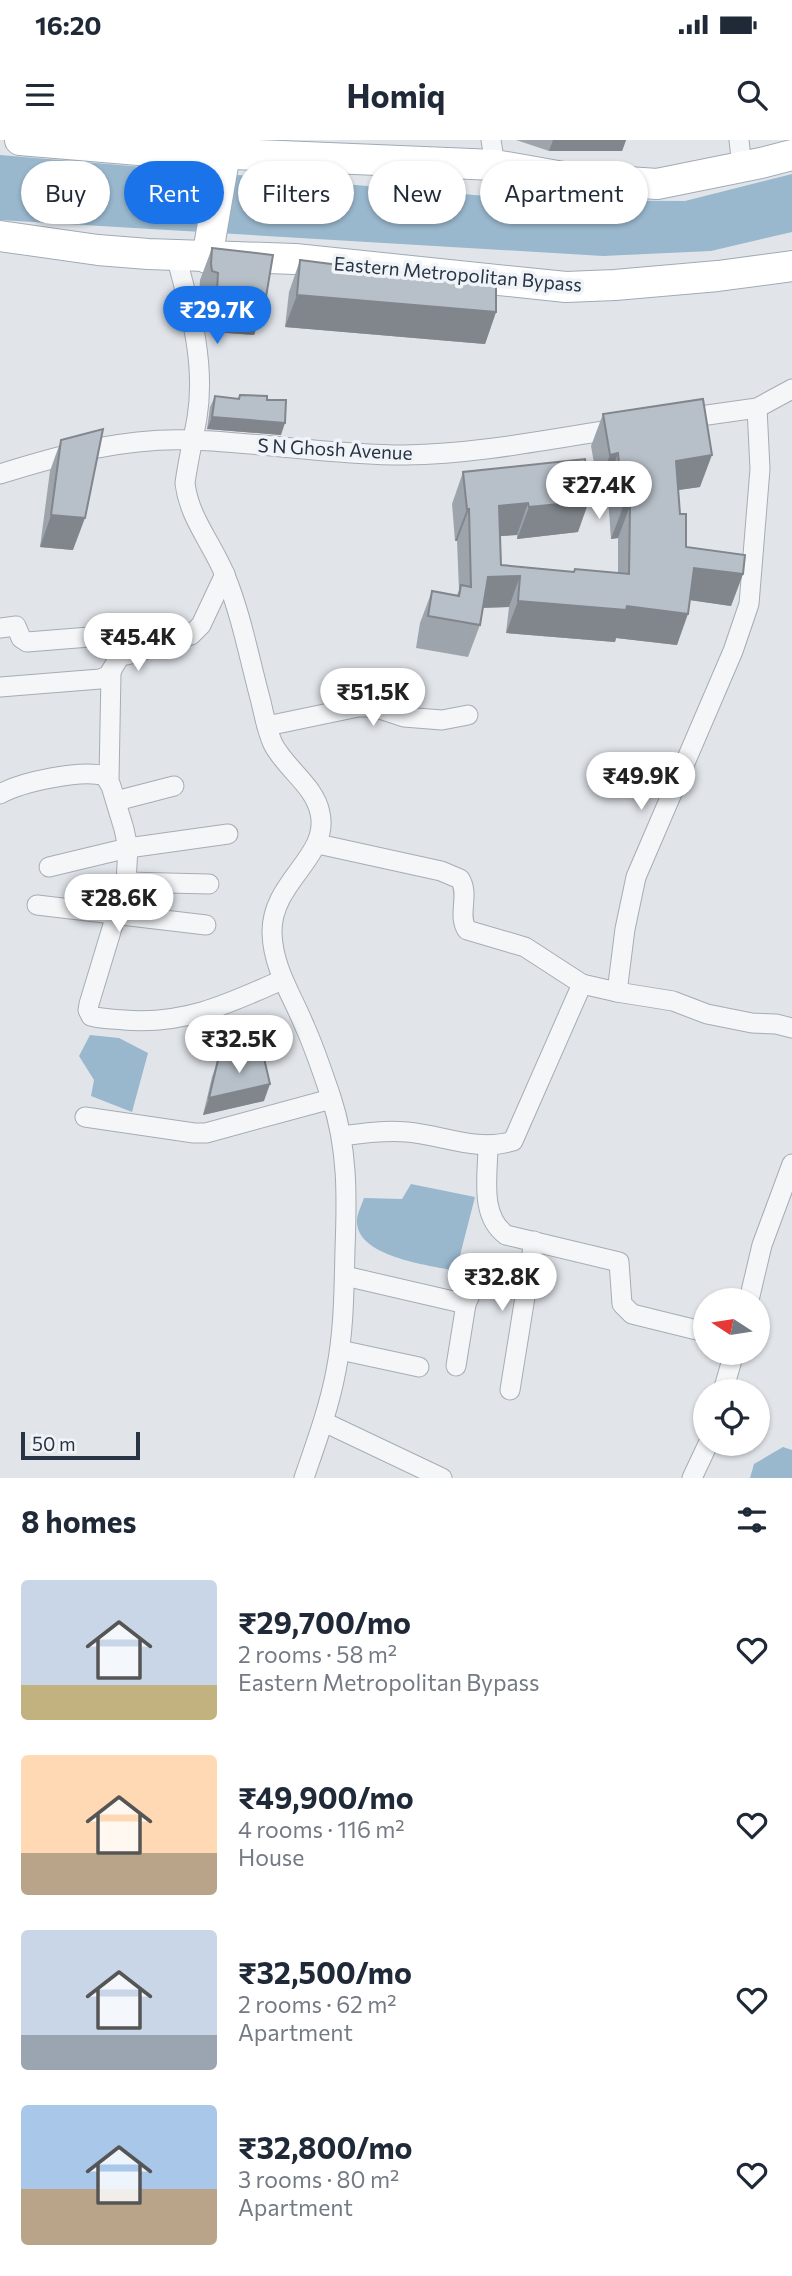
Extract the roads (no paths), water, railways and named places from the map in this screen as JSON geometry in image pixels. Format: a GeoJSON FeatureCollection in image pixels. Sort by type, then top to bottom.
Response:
{"type":"FeatureCollection","features":[{"type":"Feature","properties":{"kind":"main road"},"geometry":{"type":"LineString","coordinates":[[20,140],[139,150],[493,152],[569,178],[657,184],[740,154],[792,155]]}},
{"type":"Feature","properties":{"kind":"main road"},"geometry":{"type":"LineString","coordinates":[[206,258],[230,149]]}},
{"type":"Feature","properties":{"kind":"main road","name":"Eastern Metropolitan Bypass"},"geometry":{"type":"LineString","coordinates":[[0,236],[98,250],[206,258],[295,259],[566,287],[718,276],[792,266]]}},
{"type":"Feature","properties":{"kind":"street"},"geometry":{"type":"LineString","coordinates":[[176,256],[189,303],[197,352],[197,418],[191,440],[186,493],[197,523],[225,574],[241,624],[267,726],[278,752],[315,800],[322,825],[318,844],[283,891],[274,912],[272,933],[282,980],[306,1027],[331,1099],[342,1136],[347,1180],[340,1350],[324,1422],[304,1478]]}},
{"type":"Feature","properties":{"kind":"street"},"geometry":{"type":"LineString","coordinates":[[662,422],[757,408],[792,389]]}},
{"type":"Feature","properties":{"kind":"street"},"geometry":{"type":"LineString","coordinates":[[617,992],[625,929],[636,877],[733,651],[749,604],[760,469],[757,408]]}},
{"type":"Feature","properties":{"kind":"street","name":"S N Ghosh Avenue"},"geometry":{"type":"LineString","coordinates":[[0,474],[93,447],[118,443],[191,440],[408,455],[517,445],[635,426]]}},
{"type":"Feature","properties":{"kind":"street"},"geometry":{"type":"LineString","coordinates":[[0,687],[100,679],[116,664],[185,639],[201,625],[225,574]]}},
{"type":"Feature","properties":{"kind":"street"},"geometry":{"type":"LineString","coordinates":[[0,628],[17,627],[21,638],[27,642],[100,635],[114,653],[116,664],[109,780],[128,848],[126,882],[89,1004],[90,1014],[94,1017],[143,1021],[169,1020],[232,1001],[282,980]]}},
{"type":"Feature","properties":{"kind":"street"},"geometry":{"type":"LineString","coordinates":[[267,726],[358,707],[374,708],[404,717],[442,720],[468,715]]}},
{"type":"Feature","properties":{"kind":"street"},"geometry":{"type":"LineString","coordinates":[[0,794],[20,785],[86,773],[105,776],[109,780]]}},
{"type":"Feature","properties":{"kind":"street"},"geometry":{"type":"LineString","coordinates":[[116,801],[174,786]]}},
{"type":"Feature","properties":{"kind":"street"},"geometry":{"type":"LineString","coordinates":[[49,867],[128,848],[228,834]]}},
{"type":"Feature","properties":{"kind":"street"},"geometry":{"type":"LineString","coordinates":[[318,844],[441,871],[460,879],[465,892],[463,923],[467,930],[525,947],[582,984],[673,1001],[707,1014],[792,1028]]}},
{"type":"Feature","properties":{"kind":"street"},"geometry":{"type":"LineString","coordinates":[[126,882],[209,884]]}},
{"type":"Feature","properties":{"kind":"street"},"geometry":{"type":"LineString","coordinates":[[37,905],[206,925]]}},
{"type":"Feature","properties":{"kind":"street"},"geometry":{"type":"LineString","coordinates":[[342,1136],[407,1132],[497,1146],[513,1140],[582,984]]}},
{"type":"Feature","properties":{"kind":"street"},"geometry":{"type":"LineString","coordinates":[[85,1117],[206,1133],[331,1099]]}},
{"type":"Feature","properties":{"kind":"street"},"geometry":{"type":"LineString","coordinates":[[488,1145],[487,1206],[497,1228],[506,1235],[619,1262],[622,1304],[632,1314],[693,1329]]}},
{"type":"Feature","properties":{"kind":"street"},"geometry":{"type":"LineString","coordinates":[[751,1288],[762,1245],[792,1164]]}},
{"type":"Feature","properties":{"kind":"street"},"geometry":{"type":"LineString","coordinates":[[510,1390],[534,1241]]}},
{"type":"Feature","properties":{"kind":"street"},"geometry":{"type":"LineString","coordinates":[[345,1276],[466,1304]]}},
{"type":"Feature","properties":{"kind":"street"},"geometry":{"type":"LineString","coordinates":[[456,1366],[466,1304],[474,1286],[506,1276],[527,1283]]}},
{"type":"Feature","properties":{"kind":"street"},"geometry":{"type":"LineString","coordinates":[[340,1350],[419,1367]]}},
{"type":"Feature","properties":{"kind":"street"},"geometry":{"type":"LineString","coordinates":[[324,1422],[442,1478]]}},
{"type":"Feature","properties":{"kind":"street"},"geometry":{"type":"LineString","coordinates":[[692,1478],[702,1456]]}},
{"type":"Feature","properties":{"kind":"water"},"geometry":{"type":"Polygon","coordinates":[[[0,155],[71,161],[21,161],[21,221],[0,220],[0,155]]]}},
{"type":"Feature","properties":{"kind":"water"},"geometry":{"type":"Polygon","coordinates":[[[110,164],[124,165],[124,224],[224,224],[224,174],[238,175],[238,224],[354,224],[354,185],[368,186],[368,224],[466,224],[466,194],[480,195],[480,224],[648,224],[648,201],[685,201],[792,174],[792,232],[711,251],[603,256],[67,224],[110,224],[110,164]]]}},
{"type":"Feature","properties":{"kind":"water"},"geometry":{"type":"Polygon","coordinates":[[[90,1035],[119,1038],[148,1053],[132,1112],[91,1096],[94,1080],[79,1056],[90,1035]]]}},
{"type":"Feature","properties":{"kind":"water"},"geometry":{"type":"Polygon","coordinates":[[[411,1184],[475,1197],[456,1271],[412,1262],[380,1251],[359,1232],[357,1219],[364,1198],[402,1199],[411,1184]]]}},
{"type":"Feature","properties":{"kind":"water"},"geometry":{"type":"Polygon","coordinates":[[[783,1447],[792,1450],[792,1478],[750,1478],[754,1464],[783,1447]]]}}]}
